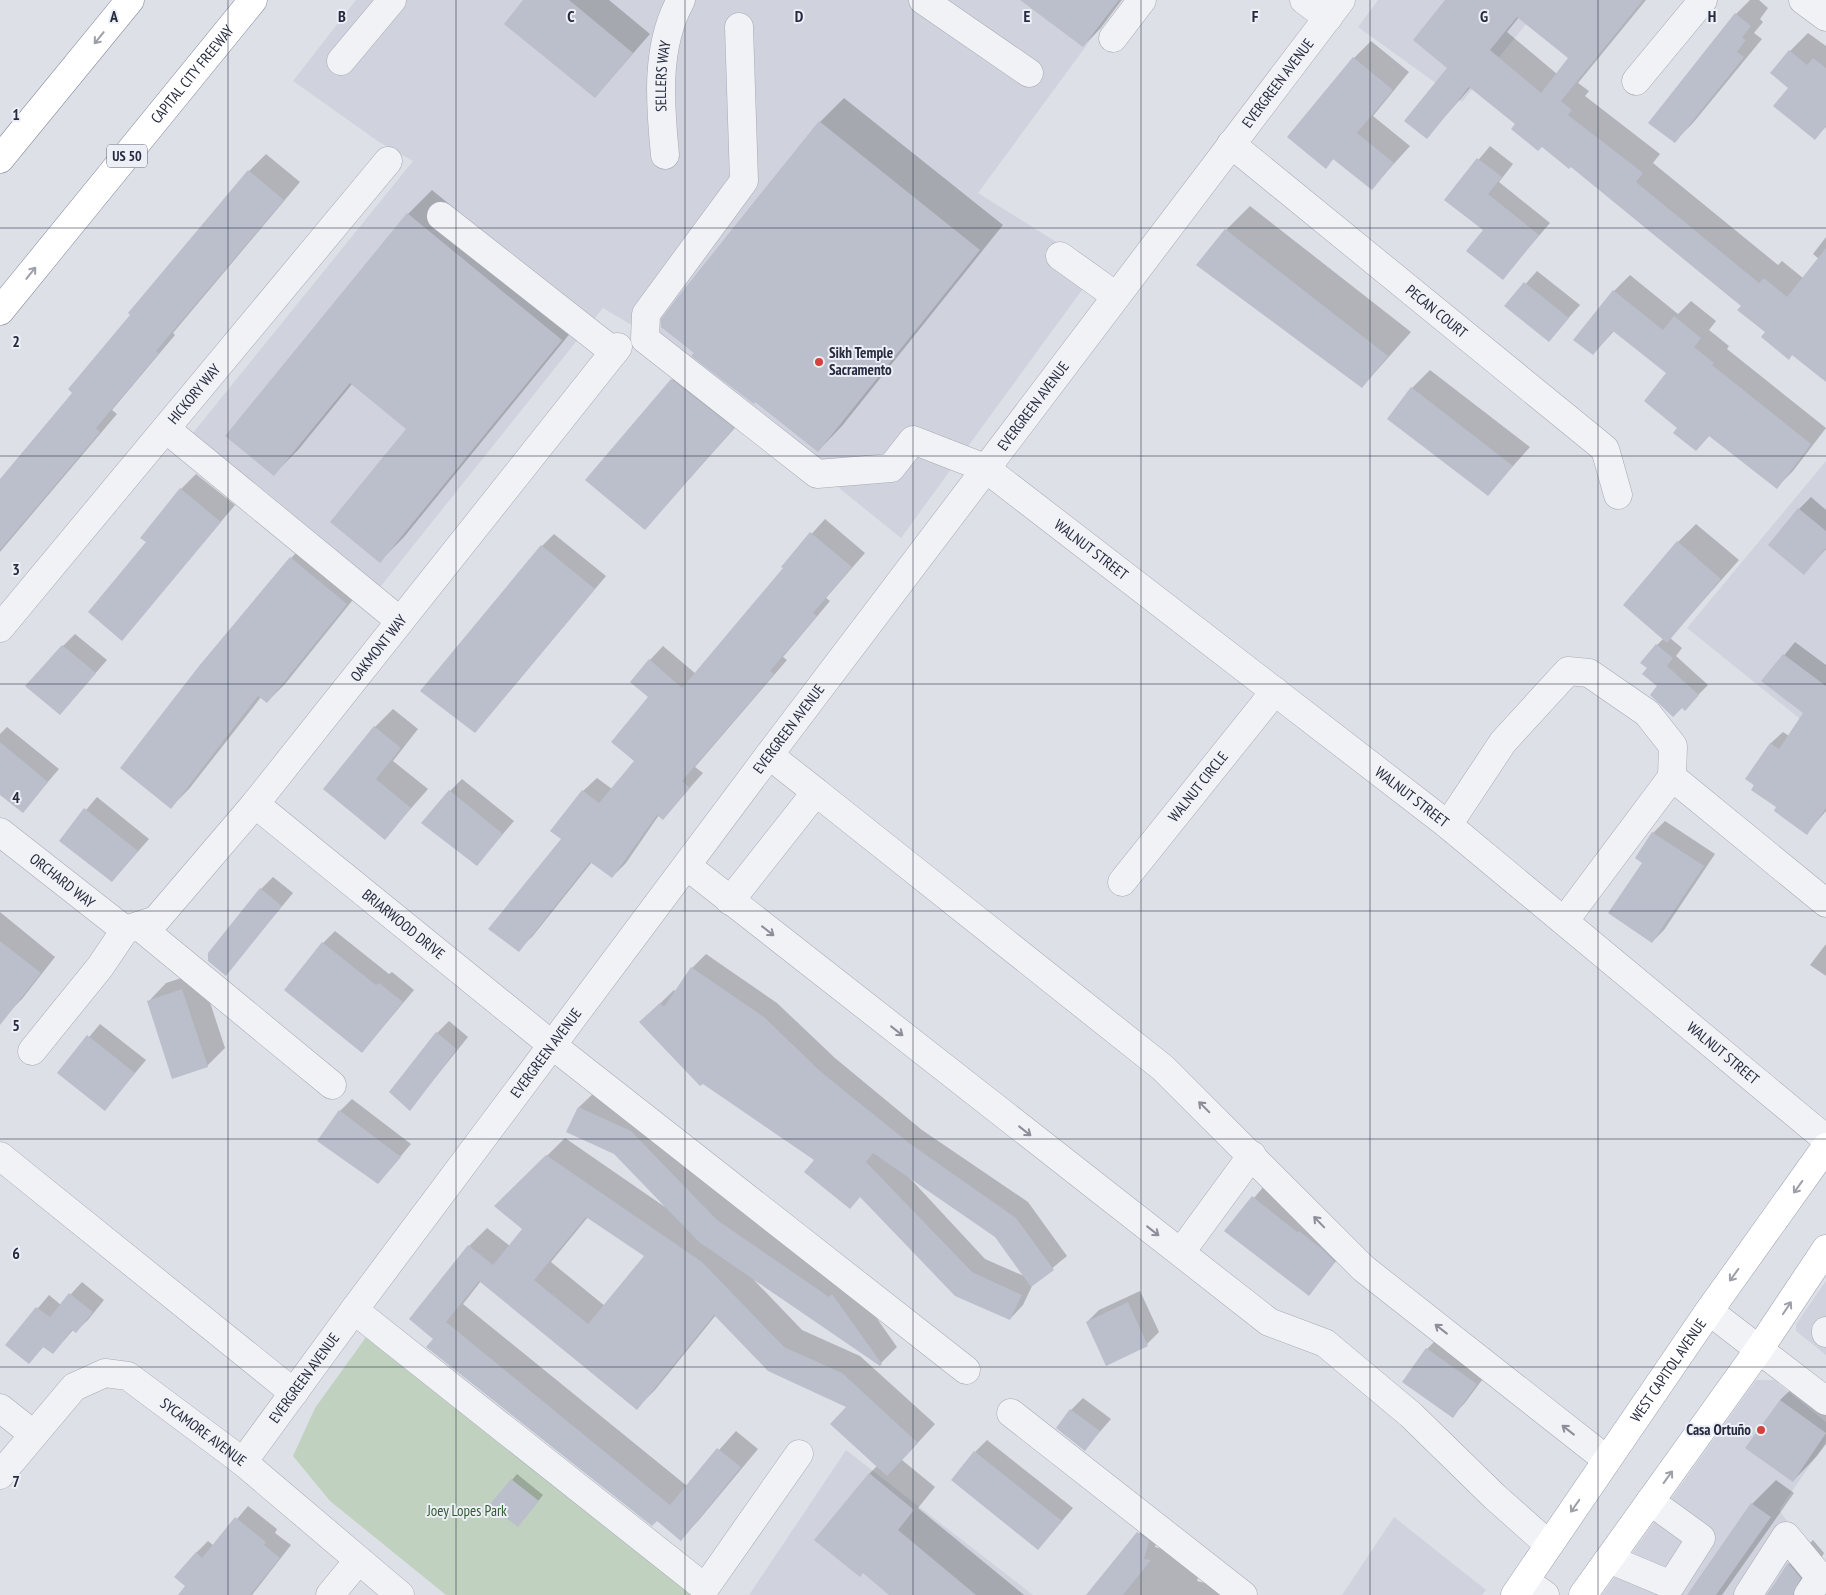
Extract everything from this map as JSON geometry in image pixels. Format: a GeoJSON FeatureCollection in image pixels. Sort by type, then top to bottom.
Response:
{"type":"FeatureCollection","features":[{"type":"Feature","properties":{"kind":"main road"},"geometry":{"type":"LineString","coordinates":[[0,160],[130,0]]}},
{"type":"Feature","properties":{"kind":"main road","name":"CAPITAL CITY FREEWAY"},"geometry":{"type":"LineString","coordinates":[[0,311],[253,0]]}},
{"type":"Feature","properties":{"kind":"main road","name":"WEST CAPITOL AVENUE"},"geometry":{"type":"LineString","coordinates":[[1529,1590],[1548,1544],[1709,1311],[1826,1147]]}},
{"type":"Feature","properties":{"kind":"main road"},"geometry":{"type":"LineString","coordinates":[[1583,1595],[1760,1348],[1826,1249]]}},
{"type":"Feature","properties":{"kind":"street"},"geometry":{"type":"LineString","coordinates":[[341,61],[392,0]]}},
{"type":"Feature","properties":{"kind":"street","name":"SELLERS WAY"},"geometry":{"type":"LineString","coordinates":[[665,155],[661,111],[662,64],[674,12],[680,0]]}},
{"type":"Feature","properties":{"kind":"street"},"geometry":{"type":"LineString","coordinates":[[923,0],[1029,73]]}},
{"type":"Feature","properties":{"kind":"street"},"geometry":{"type":"LineString","coordinates":[[1113,38],[1142,0]]}},
{"type":"Feature","properties":{"kind":"street"},"geometry":{"type":"LineString","coordinates":[[1304,0],[1334,9]]}},
{"type":"Feature","properties":{"kind":"street"},"geometry":{"type":"LineString","coordinates":[[1636,81],[1703,0]]}},
{"type":"Feature","properties":{"kind":"street"},"geometry":{"type":"LineString","coordinates":[[1802,0],[1826,17]]}},
{"type":"Feature","properties":{"kind":"street","name":"EVERGREEN AVENUE"},"geometry":{"type":"LineString","coordinates":[[243,1462],[354,1310],[686,866],[985,468],[1334,9]]}},
{"type":"Feature","properties":{"kind":"street","name":"WALNUT STREET"},"geometry":{"type":"LineString","coordinates":[[739,26],[744,182],[691,256],[646,314],[646,339],[817,474],[891,468],[913,440],[985,468],[1448,825],[1565,920],[1826,1139]]}},
{"type":"Feature","properties":{"kind":"street","name":"PECAN COURT"},"geometry":{"type":"LineString","coordinates":[[1231,144],[1605,449],[1618,495]]}},
{"type":"Feature","properties":{"kind":"street","name":"HICKORY WAY"},"geometry":{"type":"LineString","coordinates":[[0,628],[388,162]]}},
{"type":"Feature","properties":{"kind":"street","name":"OAKMONT WAY"},"geometry":{"type":"LineString","coordinates":[[132,928],[156,920],[255,804],[616,350],[442,216]]}},
{"type":"Feature","properties":{"kind":"street"},"geometry":{"type":"LineString","coordinates":[[1060,256],[1116,296]]}},
{"type":"Feature","properties":{"kind":"street"},"geometry":{"type":"LineString","coordinates":[[166,429],[400,621]]}},
{"type":"Feature","properties":{"kind":"street"},"geometry":{"type":"LineString","coordinates":[[1448,825],[1503,742],[1568,671],[1589,674],[1647,713],[1673,746],[1672,777],[1565,920]]}},
{"type":"Feature","properties":{"kind":"street","name":"WALNUT CIRCLE"},"geometry":{"type":"LineString","coordinates":[[1122,882],[1275,691]]}},
{"type":"Feature","properties":{"kind":"street"},"geometry":{"type":"LineString","coordinates":[[770,755],[1163,1068],[1364,1268],[1607,1460]]}},
{"type":"Feature","properties":{"kind":"street"},"geometry":{"type":"LineString","coordinates":[[1672,777],[1826,902]]}},
{"type":"Feature","properties":{"kind":"street"},"geometry":{"type":"LineString","coordinates":[[730,901],[816,792]]}},
{"type":"Feature","properties":{"kind":"street","name":"BRIARWOOD DRIVE"},"geometry":{"type":"LineString","coordinates":[[255,804],[552,1045],[966,1370]]}},
{"type":"Feature","properties":{"kind":"street","name":"ORCHARD WAY"},"geometry":{"type":"LineString","coordinates":[[0,832],[132,928],[332,1085]]}},
{"type":"Feature","properties":{"kind":"street"},"geometry":{"type":"LineString","coordinates":[[686,866],[1269,1322],[1325,1343],[1411,1415],[1495,1497],[1548,1544]]}},
{"type":"Feature","properties":{"kind":"street"},"geometry":{"type":"LineString","coordinates":[[32,1051],[132,928]]}},
{"type":"Feature","properties":{"kind":"street"},"geometry":{"type":"LineString","coordinates":[[1180,1252],[1252,1155]]}},
{"type":"Feature","properties":{"kind":"street"},"geometry":{"type":"LineString","coordinates":[[0,1156],[294,1393]]}},
{"type":"Feature","properties":{"kind":"street"},"geometry":{"type":"LineString","coordinates":[[354,1310],[705,1588],[799,1454]]}},
{"type":"Feature","properties":{"kind":"street"},"geometry":{"type":"LineString","coordinates":[[1709,1311],[1760,1348],[1826,1401]]}},
{"type":"Feature","properties":{"kind":"street","name":"SYCAMORE AVENUE"},"geometry":{"type":"LineString","coordinates":[[33,1434],[74,1387],[105,1373],[128,1376],[243,1462],[400,1595]]}},
{"type":"Feature","properties":{"kind":"street"},"geometry":{"type":"LineString","coordinates":[[0,1408],[33,1434],[0,1475]]}},
{"type":"Feature","properties":{"kind":"street"},"geometry":{"type":"LineString","coordinates":[[1011,1414],[1243,1595]]}},
{"type":"Feature","properties":{"kind":"street"},"geometry":{"type":"LineString","coordinates":[[1609,1559],[1672,1585],[1701,1538],[1650,1501]]}},
{"type":"Feature","properties":{"kind":"street"},"geometry":{"type":"LineString","coordinates":[[1748,1595],[1786,1536],[1820,1577],[1808,1595]]}},
{"type":"Feature","properties":{"kind":"street"},"geometry":{"type":"LineString","coordinates":[[330,1595],[358,1561]]}},
{"type":"Feature","properties":{"kind":"shaded area"},"geometry":{"type":"Polygon","coordinates":[[[356,0],[1120,0],[978,193],[1098,268],[901,538],[653,338],[603,308],[377,591],[188,439],[413,161],[379,142],[293,81],[356,0]]]}},
{"type":"Feature","properties":{"kind":"shaded area"},"geometry":{"type":"Polygon","coordinates":[[[1378,0],[1546,0],[1462,102],[1358,27],[1378,0]]]}},
{"type":"Feature","properties":{"kind":"shaded area"},"geometry":{"type":"Polygon","coordinates":[[[1826,461],[1826,740],[1687,628],[1826,461]]]}},
{"type":"Feature","properties":{"kind":"shaded area"},"geometry":{"type":"Polygon","coordinates":[[[1826,1281],[1826,1355],[1796,1331],[1796,1324],[1826,1281]]]}},
{"type":"Feature","properties":{"kind":"shaded area"},"geometry":{"type":"Polygon","coordinates":[[[1756,1380],[1774,1380],[1826,1422],[1826,1442],[1779,1510],[1825,1574],[1820,1595],[1602,1595],[1756,1380]]]}},
{"type":"Feature","properties":{"kind":"shaded area"},"geometry":{"type":"Polygon","coordinates":[[[846,1450],[1033,1595],[749,1595],[846,1450]]]}},
{"type":"Feature","properties":{"kind":"shaded area"},"geometry":{"type":"Polygon","coordinates":[[[1394,1517],[1486,1590],[1482,1595],[1342,1595],[1394,1517]]]}},
{"type":"Feature","properties":{"kind":"green space","name":"Joey Lopes Park"},"geometry":{"type":"Polygon","coordinates":[[[369,1333],[698,1595],[446,1595],[330,1501],[293,1456],[315,1408],[369,1333]]]}},
{"type":"Feature","properties":{"kind":"building"},"geometry":{"type":"Polygon","coordinates":[[[523,0],[569,0],[633,53],[595,98],[504,24],[523,0]]]}},
{"type":"Feature","properties":{"kind":"building"},"geometry":{"type":"Polygon","coordinates":[[[1020,0],[1119,0],[1083,47],[1020,0]]]}},
{"type":"Feature","properties":{"kind":"building"},"geometry":{"type":"Polygon","coordinates":[[[1445,0],[1643,0],[1561,101],[1572,110],[1568,115],[1643,173],[1636,182],[1759,283],[1764,278],[1787,297],[1826,248],[1826,382],[1792,355],[1789,360],[1761,337],[1765,332],[1737,310],[1741,306],[1571,167],[1569,169],[1542,147],[1538,151],[1511,129],[1515,124],[1469,87],[1427,139],[1404,121],[1447,68],[1413,40],[1445,0]],[[1517,17],[1490,50],[1541,93],[1568,58],[1517,17]]]}},
{"type":"Feature","properties":{"kind":"building"},"geometry":{"type":"Polygon","coordinates":[[[1735,13],[1751,26],[1742,38],[1746,40],[1737,52],[1744,57],[1675,143],[1648,123],[1735,13]]]}},
{"type":"Feature","properties":{"kind":"building"},"geometry":{"type":"Polygon","coordinates":[[[1789,50],[1807,65],[1813,58],[1826,68],[1826,126],[1815,140],[1773,106],[1788,88],[1770,73],[1789,50]]]}},
{"type":"Feature","properties":{"kind":"building"},"geometry":{"type":"Polygon","coordinates":[[[1353,57],[1393,90],[1357,133],[1394,163],[1372,190],[1333,159],[1326,169],[1287,137],[1353,57]]]}},
{"type":"Feature","properties":{"kind":"building"},"geometry":{"type":"Polygon","coordinates":[[[819,121],[980,250],[818,452],[755,402],[754,404],[691,356],[694,353],[661,327],[661,319],[819,121]]]}},
{"type":"Feature","properties":{"kind":"building"},"geometry":{"type":"Polygon","coordinates":[[[1477,158],[1502,177],[1488,194],[1539,235],[1503,280],[1466,251],[1483,230],[1444,200],[1477,158]]]}},
{"type":"Feature","properties":{"kind":"building"},"geometry":{"type":"Polygon","coordinates":[[[248,170],[284,200],[156,351],[159,353],[96,428],[100,432],[0,550],[0,479],[72,393],[68,389],[130,315],[128,313],[248,170]]]}},
{"type":"Feature","properties":{"kind":"building"},"geometry":{"type":"Polygon","coordinates":[[[407,213],[562,340],[380,563],[330,522],[406,429],[350,383],[274,476],[225,436],[407,213]]]}},
{"type":"Feature","properties":{"kind":"building"},"geometry":{"type":"Polygon","coordinates":[[[1225,229],[1388,356],[1362,388],[1196,265],[1225,229]]]}},
{"type":"Feature","properties":{"kind":"building"},"geometry":{"type":"Polygon","coordinates":[[[1524,282],[1569,318],[1549,342],[1504,306],[1524,282]]]}},
{"type":"Feature","properties":{"kind":"building"},"geometry":{"type":"Polygon","coordinates":[[[1613,290],[1663,330],[1674,316],[1701,338],[1694,347],[1714,363],[1712,365],[1811,444],[1777,489],[1709,436],[1696,451],[1673,433],[1677,428],[1644,401],[1666,373],[1613,331],[1593,355],[1573,340],[1613,290]]]}},
{"type":"Feature","properties":{"kind":"building"},"geometry":{"type":"Polygon","coordinates":[[[671,379],[734,428],[645,530],[585,480],[671,379]]]}},
{"type":"Feature","properties":{"kind":"building"},"geometry":{"type":"Polygon","coordinates":[[[1411,387],[1513,466],[1488,496],[1387,419],[1411,387]]]}},
{"type":"Feature","properties":{"kind":"building"},"geometry":{"type":"Polygon","coordinates":[[[180,488],[221,522],[122,641],[88,612],[146,542],[140,538],[180,488]]]}},
{"type":"Feature","properties":{"kind":"building"},"geometry":{"type":"Polygon","coordinates":[[[1798,508],[1826,531],[1826,548],[1804,575],[1768,545],[1798,508]]]}},
{"type":"Feature","properties":{"kind":"building"},"geometry":{"type":"Polygon","coordinates":[[[810,532],[852,567],[813,613],[817,616],[770,671],[774,674],[682,781],[690,788],[663,820],[657,815],[612,878],[590,862],[519,952],[488,929],[561,839],[550,831],[582,790],[599,803],[634,761],[611,742],[648,697],[630,682],[649,659],[682,688],[783,568],[781,567],[810,532]]]}},
{"type":"Feature","properties":{"kind":"building"},"geometry":{"type":"Polygon","coordinates":[[[1677,541],[1721,579],[1667,643],[1623,605],[1677,541]]]}},
{"type":"Feature","properties":{"kind":"building"},"geometry":{"type":"Polygon","coordinates":[[[541,545],[595,589],[475,733],[420,691],[541,545]]]}},
{"type":"Feature","properties":{"kind":"building"},"geometry":{"type":"Polygon","coordinates":[[[290,557],[347,604],[267,703],[258,696],[171,809],[120,768],[199,666],[290,557]]]}},
{"type":"Feature","properties":{"kind":"building"},"geometry":{"type":"Polygon","coordinates":[[[1656,644],[1673,658],[1667,666],[1699,695],[1685,711],[1682,708],[1673,717],[1650,695],[1657,686],[1642,674],[1647,668],[1640,663],[1656,644]]]}},
{"type":"Feature","properties":{"kind":"building"},"geometry":{"type":"Polygon","coordinates":[[[62,645],[96,673],[60,715],[25,686],[62,645]]]}},
{"type":"Feature","properties":{"kind":"building"},"geometry":{"type":"Polygon","coordinates":[[[1783,654],[1826,686],[1826,808],[1807,835],[1774,811],[1776,807],[1751,790],[1754,785],[1745,779],[1770,743],[1779,749],[1803,713],[1761,681],[1783,654]]]}},
{"type":"Feature","properties":{"kind":"building"},"geometry":{"type":"Polygon","coordinates":[[[374,726],[401,748],[376,779],[411,808],[385,840],[323,789],[374,726]]]}},
{"type":"Feature","properties":{"kind":"building"},"geometry":{"type":"Polygon","coordinates":[[[0,742],[48,782],[23,813],[0,795],[0,742]]]}},
{"type":"Feature","properties":{"kind":"building"},"geometry":{"type":"Polygon","coordinates":[[[449,790],[503,834],[477,866],[421,823],[449,790]]]}},
{"type":"Feature","properties":{"kind":"building"},"geometry":{"type":"Polygon","coordinates":[[[84,808],[138,851],[112,882],[59,841],[84,808]]]}},
{"type":"Feature","properties":{"kind":"building"},"geometry":{"type":"Polygon","coordinates":[[[1652,832],[1704,866],[1652,943],[1608,913],[1642,863],[1635,858],[1652,832]]]}},
{"type":"Feature","properties":{"kind":"building"},"geometry":{"type":"Polygon","coordinates":[[[260,888],[282,906],[226,976],[208,961],[208,953],[260,888]]]}},
{"type":"Feature","properties":{"kind":"building"},"geometry":{"type":"Polygon","coordinates":[[[0,941],[41,973],[0,1025],[0,941]]]}},
{"type":"Feature","properties":{"kind":"building"},"geometry":{"type":"Polygon","coordinates":[[[322,942],[376,985],[379,983],[403,1002],[362,1053],[284,990],[322,942]]]}},
{"type":"Feature","properties":{"kind":"building"},"geometry":{"type":"Polygon","coordinates":[[[691,967],[764,1017],[821,1072],[909,1143],[1016,1218],[1054,1270],[1031,1287],[995,1237],[873,1153],[866,1162],[972,1272],[1022,1295],[1010,1320],[955,1296],[860,1197],[850,1209],[804,1172],[814,1160],[703,1084],[700,1086],[639,1022],[660,1003],[664,1007],[691,967]]]}},
{"type":"Feature","properties":{"kind":"building"},"geometry":{"type":"Polygon","coordinates":[[[182,989],[208,1067],[172,1079],[147,1001],[182,989]]]}},
{"type":"Feature","properties":{"kind":"building"},"geometry":{"type":"Polygon","coordinates":[[[436,1032],[457,1049],[410,1111],[389,1092],[436,1032]]]}},
{"type":"Feature","properties":{"kind":"building"},"geometry":{"type":"Polygon","coordinates":[[[87,1035],[135,1073],[105,1111],[57,1073],[87,1035]]]}},
{"type":"Feature","properties":{"kind":"building"},"geometry":{"type":"Polygon","coordinates":[[[578,1107],[631,1131],[717,1220],[829,1297],[832,1294],[882,1364],[880,1366],[699,1242],[614,1154],[566,1132],[578,1107]]]}},
{"type":"Feature","properties":{"kind":"building"},"geometry":{"type":"Polygon","coordinates":[[[339,1110],[401,1157],[378,1184],[317,1141],[339,1110]]]}},
{"type":"Feature","properties":{"kind":"building"},"geometry":{"type":"Polygon","coordinates":[[[546,1155],[702,1262],[784,1347],[842,1373],[918,1443],[887,1476],[830,1424],[846,1407],[768,1371],[714,1315],[637,1410],[479,1281],[446,1322],[670,1505],[717,1448],[741,1467],[681,1541],[657,1521],[652,1526],[426,1347],[433,1339],[409,1319],[468,1245],[493,1265],[522,1229],[494,1206],[546,1155]],[[586,1217],[534,1280],[588,1324],[644,1256],[586,1217]]]}},
{"type":"Feature","properties":{"kind":"building"},"geometry":{"type":"Polygon","coordinates":[[[1252,1196],[1297,1232],[1299,1231],[1322,1249],[1335,1262],[1309,1296],[1224,1231],[1252,1196]]]}},
{"type":"Feature","properties":{"kind":"building"},"geometry":{"type":"Polygon","coordinates":[[[69,1293],[93,1312],[76,1333],[72,1330],[53,1354],[43,1347],[29,1364],[5,1345],[36,1307],[50,1317],[69,1293]]]}},
{"type":"Feature","properties":{"kind":"building"},"geometry":{"type":"Polygon","coordinates":[[[1128,1302],[1148,1346],[1106,1366],[1086,1322],[1128,1302]]]}},
{"type":"Feature","properties":{"kind":"building"},"geometry":{"type":"Polygon","coordinates":[[[1426,1348],[1477,1384],[1453,1418],[1402,1382],[1426,1348]]]}},
{"type":"Feature","properties":{"kind":"building"},"geometry":{"type":"Polygon","coordinates":[[[1780,1400],[1826,1433],[1793,1482],[1745,1448],[1780,1400]]]}},
{"type":"Feature","properties":{"kind":"building"},"geometry":{"type":"Polygon","coordinates":[[[1070,1409],[1100,1431],[1085,1451],[1056,1428],[1070,1409]]]}},
{"type":"Feature","properties":{"kind":"building"},"geometry":{"type":"Polygon","coordinates":[[[974,1451],[1062,1521],[1038,1550],[951,1480],[974,1451]]]}},
{"type":"Feature","properties":{"kind":"building"},"geometry":{"type":"Polygon","coordinates":[[[869,1473],[914,1510],[898,1530],[976,1595],[889,1595],[863,1573],[860,1577],[814,1540],[869,1473]]]}},
{"type":"Feature","properties":{"kind":"building"},"geometry":{"type":"Polygon","coordinates":[[[511,1479],[539,1501],[518,1527],[489,1505],[511,1479]]]}},
{"type":"Feature","properties":{"kind":"building"},"geometry":{"type":"Polygon","coordinates":[[[1751,1503],[1771,1517],[1716,1595],[1687,1595],[1751,1503]]]}},
{"type":"Feature","properties":{"kind":"building"},"geometry":{"type":"Polygon","coordinates":[[[235,1517],[266,1542],[264,1545],[280,1558],[250,1595],[178,1595],[185,1586],[174,1577],[196,1552],[202,1558],[235,1517]]]}},
{"type":"Feature","properties":{"kind":"building"},"geometry":{"type":"Polygon","coordinates":[[[1137,1532],[1149,1541],[1144,1559],[1151,1560],[1123,1595],[1086,1595],[1137,1532]]]}},
{"type":"Feature","properties":{"kind":"building"},"geometry":{"type":"Polygon","coordinates":[[[1788,1563],[1801,1578],[1793,1595],[1767,1595],[1788,1563]]]}},
{"type":"Feature","properties":{"kind":"place","name":"Sikh Temple Sacramento"},"geometry":{"type":"Point","coordinates":[819,362]}},
{"type":"Feature","properties":{"kind":"place","name":"Casa Ortuño"},"geometry":{"type":"Point","coordinates":[1761,1430]}}]}
